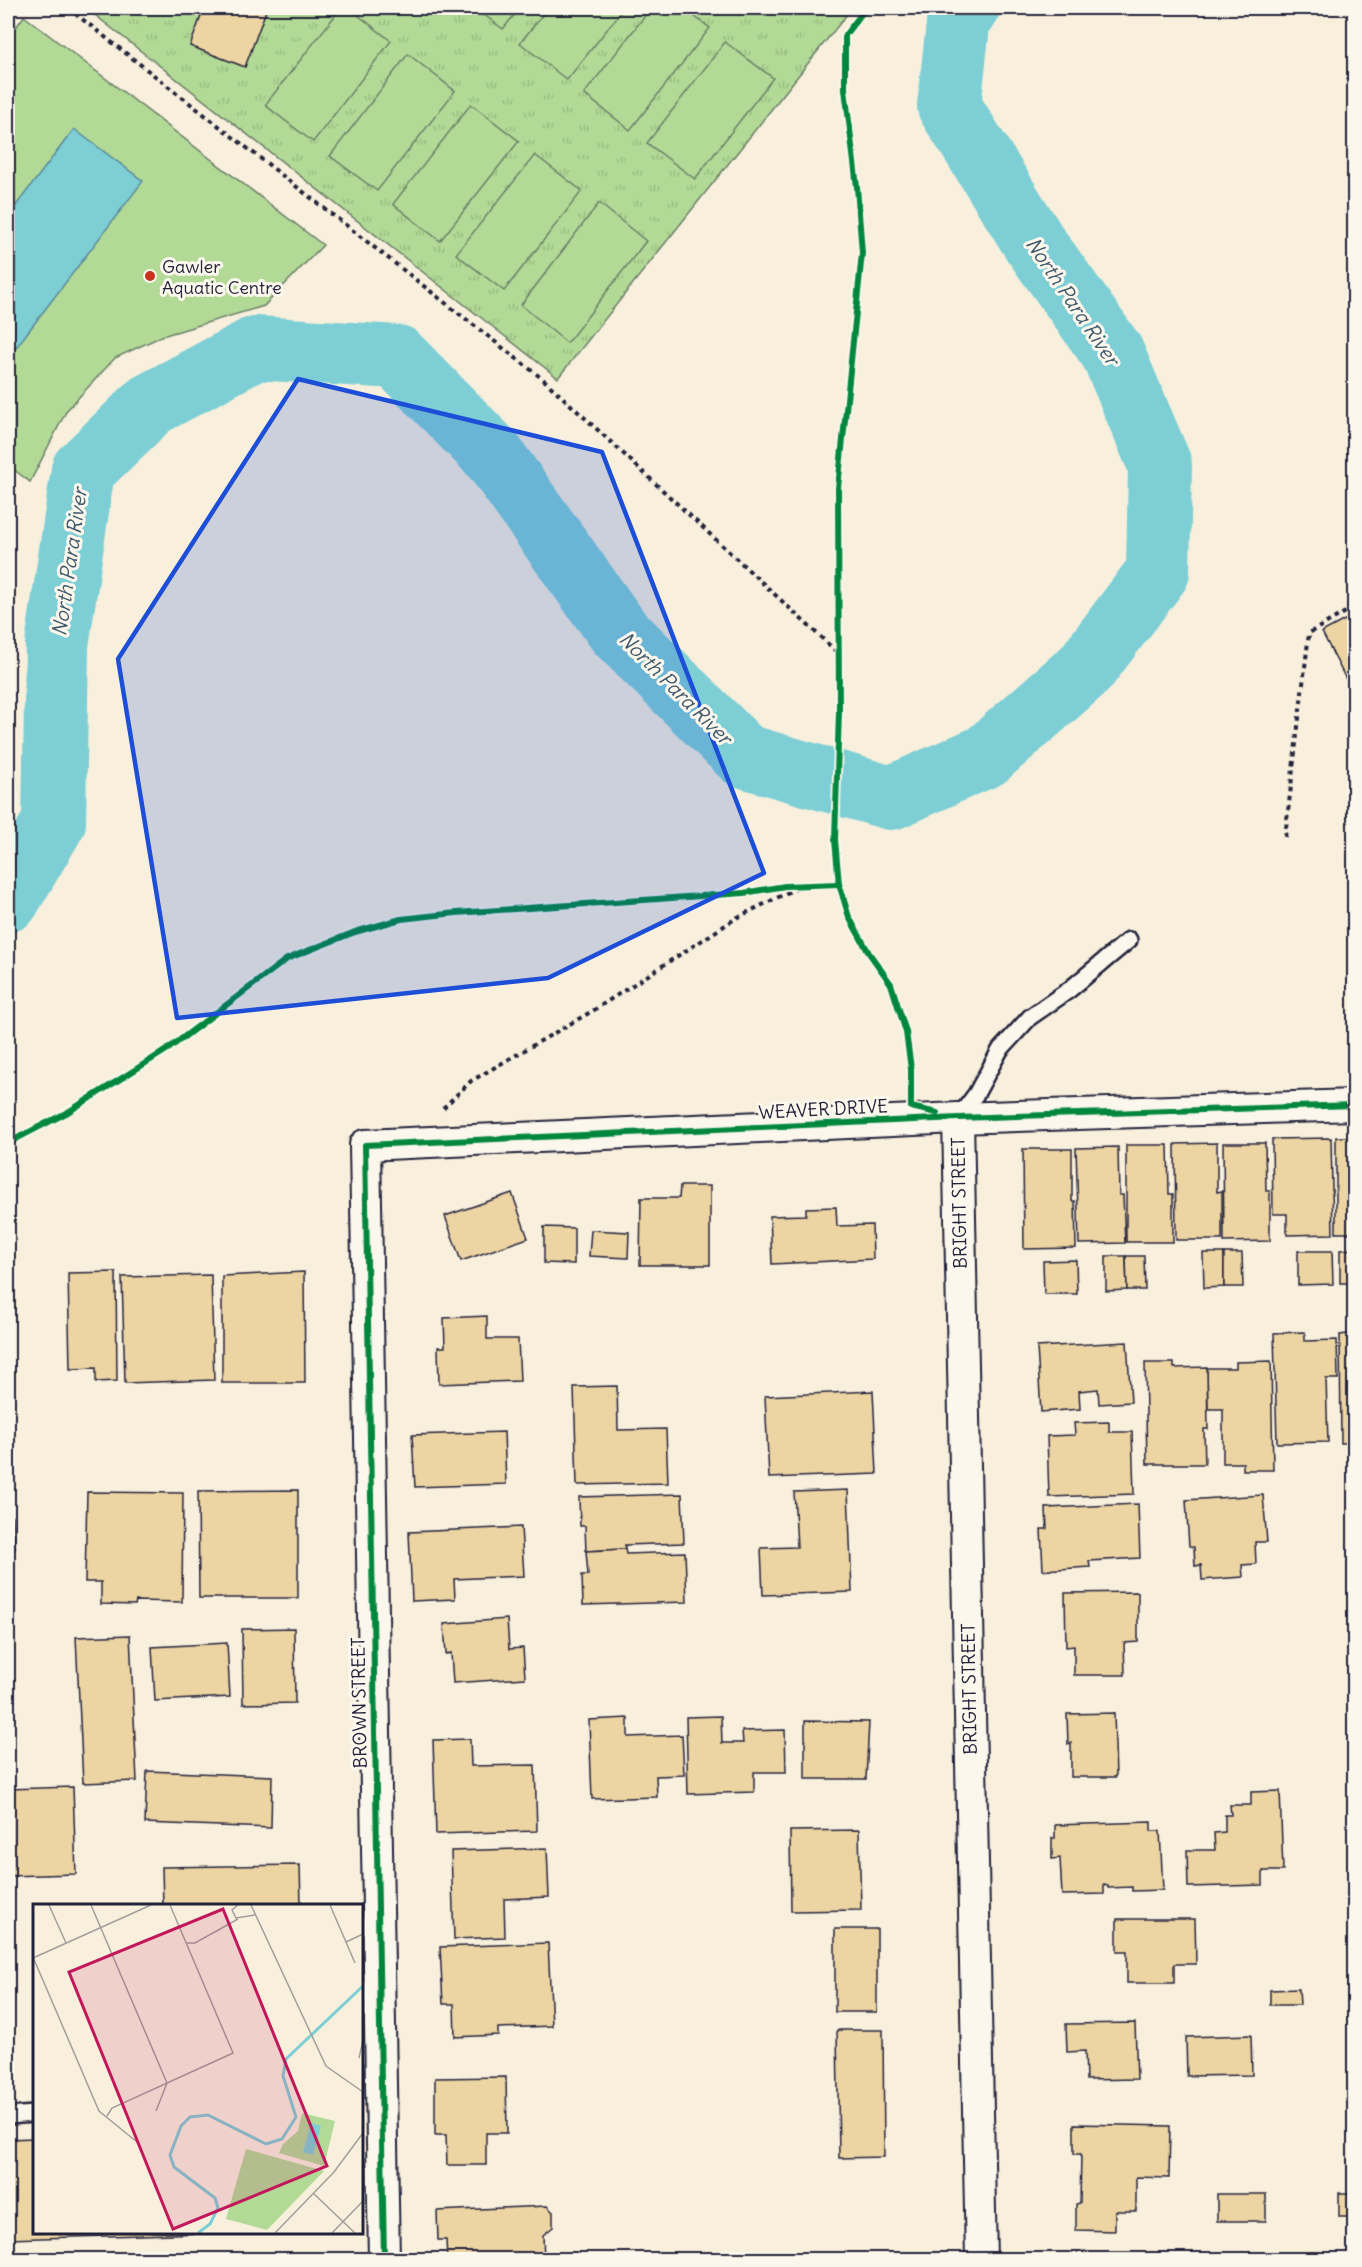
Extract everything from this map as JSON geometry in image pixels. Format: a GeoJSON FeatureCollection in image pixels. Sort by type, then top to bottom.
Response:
{"type":"FeatureCollection","features":[{"type":"Feature","properties":{"kind":"street","name":"WEAVER DRIVE"},"geometry":{"type":"LineString","coordinates":[[365,1145],[958,1118],[1354,1106]]}},
{"type":"Feature","properties":{"kind":"street","name":"BRIGHT STREET"},"geometry":{"type":"LineString","coordinates":[[958,1118],[981,2259]]}},
{"type":"Feature","properties":{"kind":"street","name":"BROWN STREET"},"geometry":{"type":"LineString","coordinates":[[365,1145],[376,2126],[384,2259]]}},
{"type":"Feature","properties":{"kind":"lane"},"geometry":{"type":"LineString","coordinates":[[958,1118],[976,1094],[1000,1050],[1030,1017],[1069,990],[1129,940]]}},
{"type":"Feature","properties":{"kind":"lane"},"geometry":{"type":"LineString","coordinates":[[8,2116],[33,2114]]}},
{"type":"Feature","properties":{"kind":"path"},"geometry":{"type":"LineString","coordinates":[[68,8],[544,380],[840,656]]}},
{"type":"Feature","properties":{"kind":"path"},"geometry":{"type":"LineString","coordinates":[[1285,837],[1309,633],[1354,607]]}},
{"type":"Feature","properties":{"kind":"path"},"geometry":{"type":"LineString","coordinates":[[839,644],[840,667]]}},
{"type":"Feature","properties":{"kind":"path"},"geometry":{"type":"LineString","coordinates":[[427,1142],[430,1126],[446,1105],[471,1081],[594,1010],[738,917],[803,885]]}},
{"type":"Feature","properties":{"kind":"path"},"geometry":{"type":"LineString","coordinates":[[785,886],[815,885]]}},
{"type":"Feature","properties":{"kind":"highlighted area"},"geometry":{"type":"Polygon","coordinates":[[[298,379],[602,452],[764,873],[548,978],[177,1018],[118,659],[298,379]]]}},
{"type":"Feature","properties":{"kind":"green space"},"geometry":{"type":"Polygon","coordinates":[[[86,8],[852,8],[558,378],[86,8]]]}},
{"type":"Feature","properties":{"kind":"green space"},"geometry":{"type":"Polygon","coordinates":[[[341,8],[349,8],[391,41],[313,142],[265,105],[341,8]]]}},
{"type":"Feature","properties":{"kind":"green space"},"geometry":{"type":"Polygon","coordinates":[[[475,8],[520,8],[503,29],[475,8]]]}},
{"type":"Feature","properties":{"kind":"green space"},"geometry":{"type":"Polygon","coordinates":[[[548,8],[624,8],[567,80],[520,43],[548,8]]]}},
{"type":"Feature","properties":{"kind":"green space"},"geometry":{"type":"Polygon","coordinates":[[[651,8],[683,8],[710,28],[630,130],[584,94],[651,8]]]}},
{"type":"Feature","properties":{"kind":"green space","name":"Gawler Aquatic Centre"},"geometry":{"type":"Polygon","coordinates":[[[24,16],[323,245],[264,306],[162,336],[115,358],[67,410],[30,482],[8,465],[8,38],[24,16]]]}},
{"type":"Feature","properties":{"kind":"green space"},"geometry":{"type":"Polygon","coordinates":[[[725,42],[773,78],[695,179],[647,143],[725,42]]]}},
{"type":"Feature","properties":{"kind":"green space"},"geometry":{"type":"Polygon","coordinates":[[[408,54],[455,91],[377,191],[330,156],[408,54]]]}},
{"type":"Feature","properties":{"kind":"green space"},"geometry":{"type":"Polygon","coordinates":[[[471,104],[519,141],[440,241],[393,204],[471,104]]]}},
{"type":"Feature","properties":{"kind":"green space"},"geometry":{"type":"Polygon","coordinates":[[[535,155],[582,191],[504,291],[456,254],[535,155]]]}},
{"type":"Feature","properties":{"kind":"green space"},"geometry":{"type":"Polygon","coordinates":[[[599,203],[646,241],[567,343],[521,305],[599,203]]]}},
{"type":"Feature","properties":{"kind":"water"},"geometry":{"type":"Polygon","coordinates":[[[74,129],[143,181],[8,358],[8,216],[74,129]]]}},
{"type":"Feature","properties":{"kind":"building"},"geometry":{"type":"Polygon","coordinates":[[[204,8],[267,8],[245,67],[190,46],[204,8]]]}},
{"type":"Feature","properties":{"kind":"building"},"geometry":{"type":"Polygon","coordinates":[[[1354,615],[1354,695],[1322,632],[1354,615]]]}},
{"type":"Feature","properties":{"kind":"building"},"geometry":{"type":"Polygon","coordinates":[[[1336,1137],[1354,1137],[1354,1233],[1336,1233],[1336,1137]]]}},
{"type":"Feature","properties":{"kind":"building"},"geometry":{"type":"Polygon","coordinates":[[[1331,1138],[1333,1234],[1287,1235],[1287,1214],[1273,1214],[1272,1139],[1331,1138]]]}},
{"type":"Feature","properties":{"kind":"building"},"geometry":{"type":"Polygon","coordinates":[[[1217,1143],[1217,1192],[1222,1191],[1222,1240],[1176,1240],[1175,1144],[1217,1143]]]}},
{"type":"Feature","properties":{"kind":"building"},"geometry":{"type":"Polygon","coordinates":[[[1223,1143],[1265,1143],[1266,1191],[1270,1191],[1270,1241],[1224,1242],[1223,1143]]]}},
{"type":"Feature","properties":{"kind":"building"},"geometry":{"type":"Polygon","coordinates":[[[1126,1145],[1168,1145],[1169,1194],[1173,1194],[1173,1242],[1126,1242],[1126,1145]]]}},
{"type":"Feature","properties":{"kind":"building"},"geometry":{"type":"Polygon","coordinates":[[[1118,1147],[1119,1195],[1123,1195],[1125,1243],[1079,1244],[1076,1148],[1118,1147]]]}},
{"type":"Feature","properties":{"kind":"building"},"geometry":{"type":"Polygon","coordinates":[[[1023,1149],[1072,1149],[1072,1201],[1075,1201],[1076,1248],[1024,1249],[1023,1149]]]}},
{"type":"Feature","properties":{"kind":"building"},"geometry":{"type":"Polygon","coordinates":[[[680,1186],[710,1186],[710,1265],[640,1265],[641,1198],[679,1198],[680,1186]]]}},
{"type":"Feature","properties":{"kind":"building"},"geometry":{"type":"Polygon","coordinates":[[[512,1193],[528,1238],[461,1261],[445,1216],[512,1193]]]}},
{"type":"Feature","properties":{"kind":"building"},"geometry":{"type":"Polygon","coordinates":[[[836,1207],[837,1226],[872,1225],[873,1259],[772,1264],[770,1216],[806,1215],[806,1208],[836,1207]]]}},
{"type":"Feature","properties":{"kind":"building"},"geometry":{"type":"Polygon","coordinates":[[[544,1227],[574,1228],[574,1264],[544,1263],[544,1227]]]}},
{"type":"Feature","properties":{"kind":"building"},"geometry":{"type":"Polygon","coordinates":[[[591,1230],[629,1232],[628,1258],[589,1256],[591,1230]]]}},
{"type":"Feature","properties":{"kind":"building"},"geometry":{"type":"Polygon","coordinates":[[[1354,1249],[1354,1283],[1340,1283],[1340,1250],[1354,1249]]]}},
{"type":"Feature","properties":{"kind":"building"},"geometry":{"type":"Polygon","coordinates":[[[1298,1251],[1332,1251],[1333,1284],[1298,1285],[1298,1251]]]}},
{"type":"Feature","properties":{"kind":"building"},"geometry":{"type":"Polygon","coordinates":[[[1203,1253],[1224,1253],[1224,1287],[1204,1288],[1203,1253]]]}},
{"type":"Feature","properties":{"kind":"building"},"geometry":{"type":"Polygon","coordinates":[[[1224,1253],[1242,1253],[1243,1287],[1224,1287],[1224,1253]]]}},
{"type":"Feature","properties":{"kind":"building"},"geometry":{"type":"Polygon","coordinates":[[[1106,1256],[1126,1256],[1127,1290],[1106,1291],[1106,1256]]]}},
{"type":"Feature","properties":{"kind":"building"},"geometry":{"type":"Polygon","coordinates":[[[1126,1256],[1144,1256],[1145,1290],[1127,1290],[1126,1256]]]}},
{"type":"Feature","properties":{"kind":"building"},"geometry":{"type":"Polygon","coordinates":[[[1076,1260],[1077,1294],[1044,1294],[1043,1261],[1076,1260]]]}},
{"type":"Feature","properties":{"kind":"building"},"geometry":{"type":"Polygon","coordinates":[[[116,1272],[117,1381],[96,1382],[96,1368],[70,1369],[68,1273],[116,1272]]]}},
{"type":"Feature","properties":{"kind":"building"},"geometry":{"type":"Polygon","coordinates":[[[304,1272],[305,1383],[222,1383],[222,1276],[304,1272]]]}},
{"type":"Feature","properties":{"kind":"building"},"geometry":{"type":"Polygon","coordinates":[[[211,1275],[214,1380],[125,1383],[122,1277],[211,1275]]]}},
{"type":"Feature","properties":{"kind":"building"},"geometry":{"type":"Polygon","coordinates":[[[487,1316],[487,1339],[518,1339],[520,1381],[439,1384],[438,1347],[445,1347],[444,1318],[487,1316]]]}},
{"type":"Feature","properties":{"kind":"building"},"geometry":{"type":"Polygon","coordinates":[[[1305,1332],[1305,1341],[1337,1340],[1338,1379],[1326,1379],[1328,1442],[1277,1443],[1274,1333],[1305,1332]]]}},
{"type":"Feature","properties":{"kind":"building"},"geometry":{"type":"Polygon","coordinates":[[[1354,1333],[1354,1443],[1341,1443],[1340,1335],[1354,1333]]]}},
{"type":"Feature","properties":{"kind":"building"},"geometry":{"type":"Polygon","coordinates":[[[1127,1342],[1131,1402],[1099,1404],[1098,1389],[1079,1391],[1080,1409],[1041,1412],[1037,1347],[1127,1342]]]}},
{"type":"Feature","properties":{"kind":"building"},"geometry":{"type":"Polygon","coordinates":[[[1271,1361],[1273,1470],[1243,1470],[1243,1463],[1223,1463],[1223,1409],[1208,1409],[1207,1368],[1236,1368],[1236,1362],[1271,1361]]]}},
{"type":"Feature","properties":{"kind":"building"},"geometry":{"type":"Polygon","coordinates":[[[1145,1363],[1174,1363],[1174,1368],[1207,1367],[1208,1429],[1204,1429],[1205,1464],[1147,1464],[1145,1363]]]}},
{"type":"Feature","properties":{"kind":"building"},"geometry":{"type":"Polygon","coordinates":[[[617,1386],[618,1430],[666,1429],[668,1483],[577,1485],[574,1387],[617,1386]]]}},
{"type":"Feature","properties":{"kind":"building"},"geometry":{"type":"Polygon","coordinates":[[[873,1391],[877,1474],[769,1478],[765,1396],[873,1391]]]}},
{"type":"Feature","properties":{"kind":"building"},"geometry":{"type":"Polygon","coordinates":[[[1109,1422],[1109,1432],[1132,1432],[1134,1494],[1049,1497],[1047,1436],[1075,1435],[1074,1423],[1109,1422]]]}},
{"type":"Feature","properties":{"kind":"building"},"geometry":{"type":"Polygon","coordinates":[[[504,1432],[506,1484],[415,1487],[412,1435],[504,1432]]]}},
{"type":"Feature","properties":{"kind":"building"},"geometry":{"type":"Polygon","coordinates":[[[298,1490],[298,1598],[199,1598],[198,1491],[298,1490]]]}},
{"type":"Feature","properties":{"kind":"building"},"geometry":{"type":"Polygon","coordinates":[[[848,1490],[852,1592],[763,1595],[761,1548],[797,1547],[794,1492],[848,1490]]]}},
{"type":"Feature","properties":{"kind":"building"},"geometry":{"type":"Polygon","coordinates":[[[87,1492],[183,1493],[182,1602],[136,1601],[135,1605],[101,1604],[101,1582],[85,1582],[87,1492]]]}},
{"type":"Feature","properties":{"kind":"building"},"geometry":{"type":"Polygon","coordinates":[[[682,1494],[684,1543],[625,1545],[625,1549],[586,1551],[585,1526],[580,1526],[579,1497],[682,1494]]]}},
{"type":"Feature","properties":{"kind":"building"},"geometry":{"type":"Polygon","coordinates":[[[1263,1495],[1267,1542],[1255,1542],[1256,1564],[1242,1565],[1243,1577],[1202,1580],[1201,1565],[1195,1566],[1194,1547],[1189,1546],[1186,1500],[1263,1495]]]}},
{"type":"Feature","properties":{"kind":"building"},"geometry":{"type":"Polygon","coordinates":[[[1138,1504],[1140,1558],[1089,1561],[1090,1567],[1043,1570],[1041,1529],[1047,1529],[1046,1508],[1138,1504]]]}},
{"type":"Feature","properties":{"kind":"building"},"geometry":{"type":"Polygon","coordinates":[[[13,1516],[15,1549],[8,1550],[8,1517],[13,1516]]]}},
{"type":"Feature","properties":{"kind":"building"},"geometry":{"type":"Polygon","coordinates":[[[521,1527],[524,1576],[454,1579],[455,1599],[412,1601],[409,1532],[521,1527]]]}},
{"type":"Feature","properties":{"kind":"building"},"geometry":{"type":"Polygon","coordinates":[[[625,1549],[626,1554],[685,1552],[687,1602],[583,1605],[582,1575],[588,1575],[586,1551],[625,1549]]]}},
{"type":"Feature","properties":{"kind":"building"},"geometry":{"type":"Polygon","coordinates":[[[1138,1592],[1138,1642],[1124,1643],[1125,1675],[1074,1675],[1074,1646],[1066,1647],[1065,1593],[1138,1592]]]}},
{"type":"Feature","properties":{"kind":"building"},"geometry":{"type":"Polygon","coordinates":[[[507,1619],[509,1649],[523,1648],[525,1678],[453,1683],[451,1653],[446,1654],[444,1624],[507,1619]]]}},
{"type":"Feature","properties":{"kind":"building"},"geometry":{"type":"Polygon","coordinates":[[[294,1628],[295,1703],[243,1704],[242,1629],[294,1628]]]}},
{"type":"Feature","properties":{"kind":"building"},"geometry":{"type":"Polygon","coordinates":[[[130,1635],[137,1781],[83,1783],[76,1637],[130,1635]]]}},
{"type":"Feature","properties":{"kind":"building"},"geometry":{"type":"Polygon","coordinates":[[[227,1643],[230,1697],[155,1701],[152,1647],[227,1643]]]}},
{"type":"Feature","properties":{"kind":"building"},"geometry":{"type":"Polygon","coordinates":[[[1114,1713],[1116,1777],[1071,1777],[1071,1743],[1068,1744],[1067,1714],[1114,1713]]]}},
{"type":"Feature","properties":{"kind":"building"},"geometry":{"type":"Polygon","coordinates":[[[721,1716],[722,1743],[743,1743],[742,1731],[785,1730],[786,1772],[754,1772],[754,1792],[688,1794],[686,1717],[721,1716]]]}},
{"type":"Feature","properties":{"kind":"building"},"geometry":{"type":"Polygon","coordinates":[[[628,1718],[628,1737],[682,1735],[684,1775],[656,1776],[657,1797],[592,1799],[589,1720],[628,1718]]]}},
{"type":"Feature","properties":{"kind":"building"},"geometry":{"type":"Polygon","coordinates":[[[805,1721],[869,1722],[866,1779],[805,1779],[805,1721]]]}},
{"type":"Feature","properties":{"kind":"building"},"geometry":{"type":"Polygon","coordinates":[[[470,1739],[471,1766],[535,1765],[537,1831],[436,1834],[433,1740],[470,1739]]]}},
{"type":"Feature","properties":{"kind":"building"},"geometry":{"type":"Polygon","coordinates":[[[147,1771],[272,1776],[271,1828],[145,1823],[147,1771]]]}},
{"type":"Feature","properties":{"kind":"building"},"geometry":{"type":"Polygon","coordinates":[[[73,1787],[76,1874],[8,1876],[8,1789],[73,1787]]]}},
{"type":"Feature","properties":{"kind":"building"},"geometry":{"type":"Polygon","coordinates":[[[1280,1791],[1283,1871],[1263,1871],[1263,1885],[1188,1887],[1187,1850],[1215,1850],[1214,1833],[1225,1832],[1225,1815],[1231,1815],[1230,1805],[1251,1805],[1251,1792],[1280,1791]]]}},
{"type":"Feature","properties":{"kind":"building"},"geometry":{"type":"Polygon","coordinates":[[[1151,1822],[1151,1831],[1160,1831],[1163,1890],[1132,1891],[1132,1887],[1108,1888],[1104,1885],[1104,1894],[1062,1895],[1060,1858],[1052,1859],[1052,1838],[1055,1838],[1055,1825],[1151,1822]]]}},
{"type":"Feature","properties":{"kind":"building"},"geometry":{"type":"Polygon","coordinates":[[[859,1830],[861,1910],[791,1911],[790,1831],[859,1830]]]}},
{"type":"Feature","properties":{"kind":"building"},"geometry":{"type":"Polygon","coordinates":[[[547,1848],[549,1897],[504,1899],[505,1937],[454,1939],[451,1851],[547,1848]]]}},
{"type":"Feature","properties":{"kind":"building"},"geometry":{"type":"Polygon","coordinates":[[[300,1865],[301,1904],[163,1904],[162,1867],[300,1865]]]}},
{"type":"Feature","properties":{"kind":"building"},"geometry":{"type":"Polygon","coordinates":[[[1117,1919],[1195,1919],[1196,1964],[1174,1964],[1174,1983],[1127,1983],[1127,1951],[1117,1951],[1117,1919]]]}},
{"type":"Feature","properties":{"kind":"building"},"geometry":{"type":"Polygon","coordinates":[[[835,1929],[877,1929],[877,2012],[835,2012],[835,1929]]]}},
{"type":"Feature","properties":{"kind":"building"},"geometry":{"type":"Polygon","coordinates":[[[548,1943],[552,2026],[498,2028],[498,2035],[455,2037],[454,2004],[443,2004],[440,1947],[548,1943]]]}},
{"type":"Feature","properties":{"kind":"building"},"geometry":{"type":"Polygon","coordinates":[[[1299,1989],[1300,2005],[1270,2005],[1270,1990],[1299,1989]]]}},
{"type":"Feature","properties":{"kind":"building"},"geometry":{"type":"Polygon","coordinates":[[[1135,2023],[1137,2079],[1086,2080],[1085,2051],[1067,2052],[1066,2024],[1135,2023]]]}},
{"type":"Feature","properties":{"kind":"building"},"geometry":{"type":"Polygon","coordinates":[[[837,2030],[883,2030],[884,2157],[839,2158],[837,2030]]]}},
{"type":"Feature","properties":{"kind":"building"},"geometry":{"type":"Polygon","coordinates":[[[1251,2035],[1252,2075],[1187,2076],[1186,2037],[1251,2035]]]}},
{"type":"Feature","properties":{"kind":"building"},"geometry":{"type":"Polygon","coordinates":[[[506,2077],[507,2133],[486,2133],[486,2165],[447,2165],[446,2135],[435,2135],[435,2078],[506,2077]]]}},
{"type":"Feature","properties":{"kind":"building"},"geometry":{"type":"Polygon","coordinates":[[[1074,2124],[1170,2126],[1169,2178],[1136,2177],[1136,2211],[1115,2211],[1115,2231],[1076,2230],[1076,2204],[1080,2203],[1081,2154],[1074,2154],[1074,2124]]]}},
{"type":"Feature","properties":{"kind":"building"},"geometry":{"type":"Polygon","coordinates":[[[33,2138],[33,2234],[174,2234],[8,2239],[8,2139],[33,2138]]]}},
{"type":"Feature","properties":{"kind":"building"},"geometry":{"type":"Polygon","coordinates":[[[1339,2193],[1354,2193],[1354,2217],[1339,2217],[1339,2193]]]}},
{"type":"Feature","properties":{"kind":"building"},"geometry":{"type":"Polygon","coordinates":[[[1217,2194],[1266,2194],[1266,2221],[1217,2221],[1217,2194]]]}},
{"type":"Feature","properties":{"kind":"building"},"geometry":{"type":"Polygon","coordinates":[[[547,2206],[553,2212],[553,2227],[543,2235],[544,2260],[447,2260],[446,2240],[438,2240],[437,2211],[547,2206]]]}},
{"type":"Feature","properties":{"kind":"waterway","name":"North Para River"},"geometry":{"type":"LineString","coordinates":[[8,900],[54,822],[57,645],[83,470],[150,405],[256,348],[397,357],[492,454],[619,632],[744,756],[891,798],[986,756],[1085,669],[1158,572],[1160,465],[1112,352],[1035,244],[949,106],[959,16],[968,8]]}},
{"type":"Feature","properties":{"kind":"cycle path"},"geometry":{"type":"LineString","coordinates":[[866,8],[845,35],[845,89],[857,187],[862,253],[838,488],[839,711],[835,840],[839,884],[849,917],[869,953],[891,984],[906,1032],[911,1069],[911,1107],[937,1113]]}},
{"type":"Feature","properties":{"kind":"cycle path"},"geometry":{"type":"LineString","coordinates":[[8,1143],[68,1112],[168,1049],[287,959],[355,932],[401,919],[456,913],[744,893],[785,886],[839,884]]}},
{"type":"Feature","properties":{"kind":"cycle path"},"geometry":{"type":"LineString","coordinates":[[384,2260],[365,1145],[958,1118],[1354,1105]]}},
{"type":"Feature","properties":{"kind":"place","name":"Gawler Aquatic Centre"},"geometry":{"type":"Point","coordinates":[150,276]}}]}
